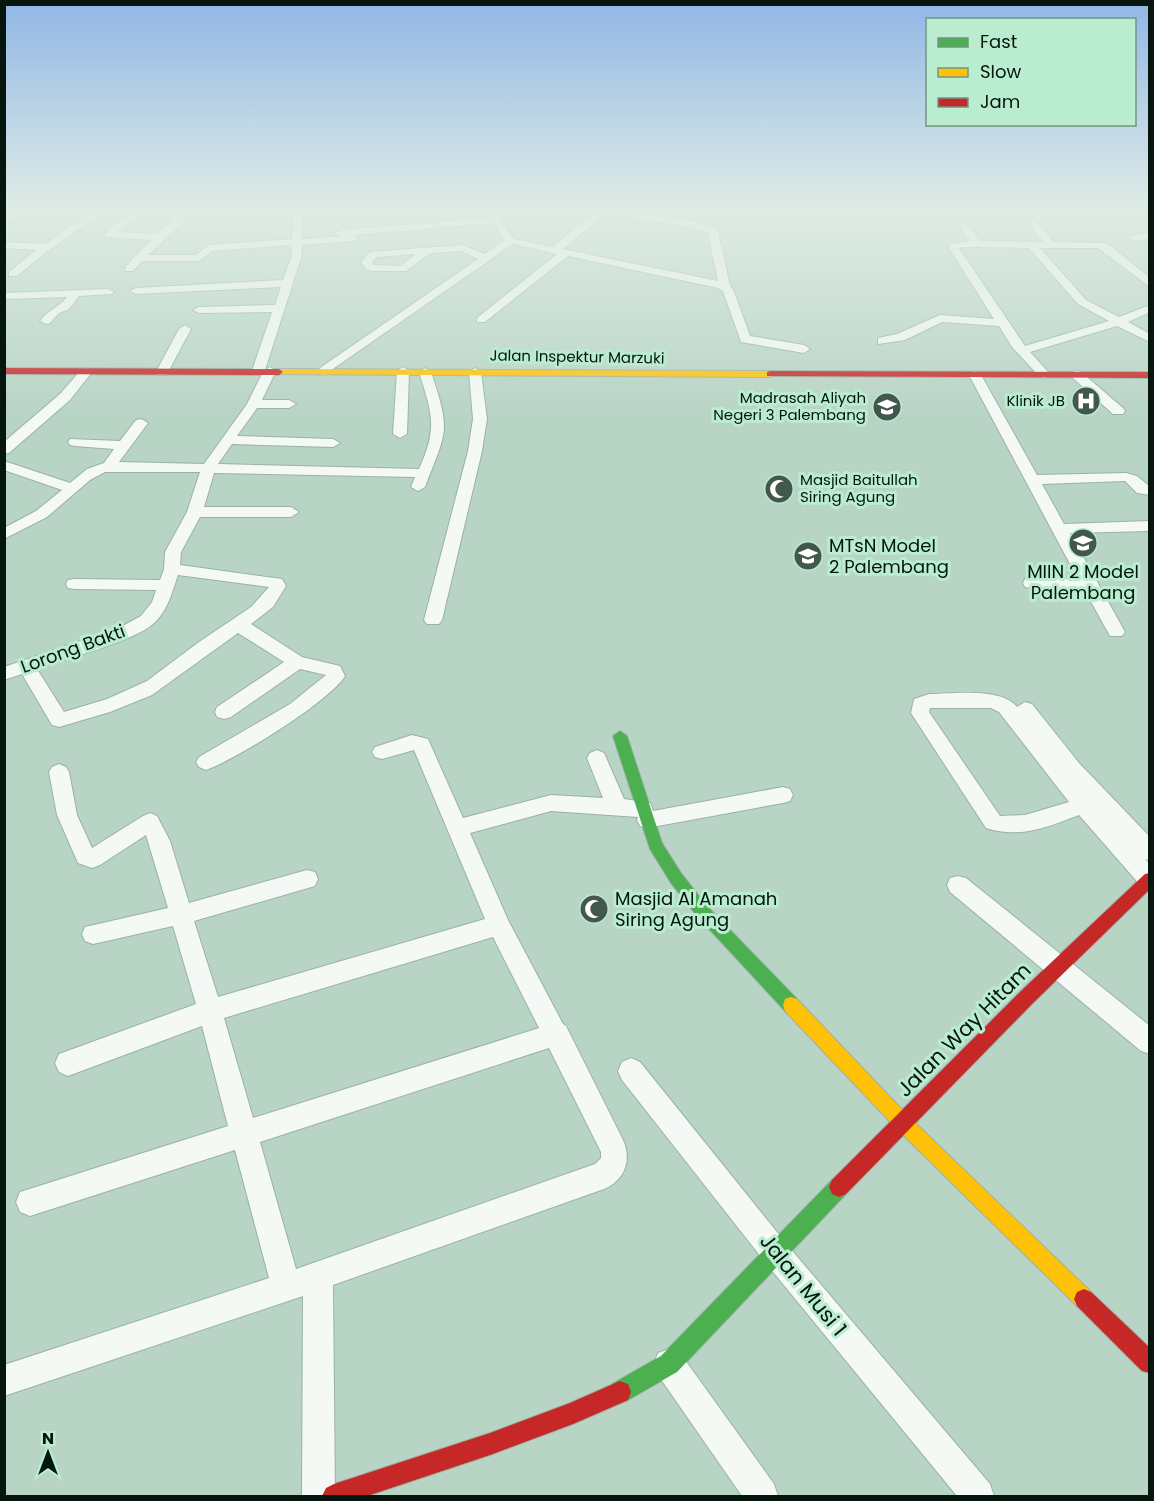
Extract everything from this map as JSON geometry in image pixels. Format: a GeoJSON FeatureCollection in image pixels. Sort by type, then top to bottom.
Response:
{"type":"FeatureCollection","features":[{"type":"Feature","properties":{"kind":"street","name":"Lorong Bakti"},"geometry":{"type":"LineString","coordinates":[[4,674],[125,632],[147,620],[160,604],[169,577],[173,552],[195,512],[209,467],[253,404],[289,277]]}},
{"type":"Feature","properties":{"kind":"street"},"geometry":{"type":"LineString","coordinates":[[324,371],[457,277]]}},
{"type":"Feature","properties":{"kind":"street"},"geometry":{"type":"LineString","coordinates":[[481,320],[530,277]]}},
{"type":"Feature","properties":{"kind":"street"},"geometry":{"type":"LineString","coordinates":[[679,277],[725,287]]}},
{"type":"Feature","properties":{"kind":"street"},"geometry":{"type":"LineString","coordinates":[[723,277],[745,339],[804,349]]}},
{"type":"Feature","properties":{"kind":"street"},"geometry":{"type":"LineString","coordinates":[[973,277],[1022,351],[1044,374]]}},
{"type":"Feature","properties":{"kind":"street"},"geometry":{"type":"LineString","coordinates":[[1059,277],[1074,296],[1093,309],[1149,339]]}},
{"type":"Feature","properties":{"kind":"street"},"geometry":{"type":"LineString","coordinates":[[136,291],[288,283]]}},
{"type":"Feature","properties":{"kind":"street"},"geometry":{"type":"LineString","coordinates":[[4,296],[108,292]]}},
{"type":"Feature","properties":{"kind":"street"},"geometry":{"type":"LineString","coordinates":[[46,321],[54,311],[65,307],[76,293]]}},
{"type":"Feature","properties":{"kind":"street"},"geometry":{"type":"LineString","coordinates":[[199,310],[280,308]]}},
{"type":"Feature","properties":{"kind":"street"},"geometry":{"type":"LineString","coordinates":[[1022,351],[1118,322],[1149,308]]}},
{"type":"Feature","properties":{"kind":"street"},"geometry":{"type":"LineString","coordinates":[[882,340],[898,339],[940,318],[1002,323]]}},
{"type":"Feature","properties":{"kind":"street"},"geometry":{"type":"LineString","coordinates":[[162,372],[185,329]]}},
{"type":"Feature","properties":{"kind":"street","name":"Jalan Inspektur Marzuki"},"geometry":{"type":"LineString","coordinates":[[4,371],[1149,375]]}},
{"type":"Feature","properties":{"kind":"street"},"geometry":{"type":"LineString","coordinates":[[400,434],[403,371]]}},
{"type":"Feature","properties":{"kind":"street"},"geometry":{"type":"LineString","coordinates":[[4,450],[58,404],[86,372]]}},
{"type":"Feature","properties":{"kind":"street"},"geometry":{"type":"LineString","coordinates":[[4,534],[55,505],[70,488],[92,471],[109,466],[209,467],[421,480],[437,439],[439,425],[437,407],[424,372]]}},
{"type":"Feature","properties":{"kind":"street"},"geometry":{"type":"LineString","coordinates":[[433,620],[475,451],[480,419],[475,372]]}},
{"type":"Feature","properties":{"kind":"street"},"geometry":{"type":"LineString","coordinates":[[975,375],[1116,632]]}},
{"type":"Feature","properties":{"kind":"street"},"geometry":{"type":"LineString","coordinates":[[1077,375],[1118,411]]}},
{"type":"Feature","properties":{"kind":"street"},"geometry":{"type":"LineString","coordinates":[[253,404],[289,404]]}},
{"type":"Feature","properties":{"kind":"street"},"geometry":{"type":"LineString","coordinates":[[109,466],[141,423]]}},
{"type":"Feature","properties":{"kind":"street"},"geometry":{"type":"LineString","coordinates":[[228,440],[333,443]]}},
{"type":"Feature","properties":{"kind":"street"},"geometry":{"type":"LineString","coordinates":[[75,441],[125,446]]}},
{"type":"Feature","properties":{"kind":"street"},"geometry":{"type":"LineString","coordinates":[[4,465],[70,488]]}},
{"type":"Feature","properties":{"kind":"street"},"geometry":{"type":"LineString","coordinates":[[1032,480],[1126,477],[1132,479],[1142,490],[1149,491]]}},
{"type":"Feature","properties":{"kind":"street"},"geometry":{"type":"LineString","coordinates":[[195,512],[291,512]]}},
{"type":"Feature","properties":{"kind":"street"},"geometry":{"type":"LineString","coordinates":[[1058,529],[1149,526]]}},
{"type":"Feature","properties":{"kind":"street"},"geometry":{"type":"LineString","coordinates":[[26,666],[59,720],[104,708],[148,689],[206,645],[239,625],[277,591],[276,583],[169,577],[74,584]]}},
{"type":"Feature","properties":{"kind":"street"},"geometry":{"type":"LineString","coordinates":[[1031,583],[1089,584]]}},
{"type":"Feature","properties":{"kind":"street"},"geometry":{"type":"LineString","coordinates":[[206,762],[302,705],[333,682],[336,676],[334,671],[297,662],[239,625]]}},
{"type":"Feature","properties":{"kind":"street"},"geometry":{"type":"LineString","coordinates":[[224,712],[297,662]]}},
{"type":"Feature","properties":{"kind":"street"},"geometry":{"type":"LineString","coordinates":[[1083,805],[1051,817],[1008,826],[993,822],[921,713],[921,704],[994,701],[1003,704],[1083,805],[1149,879]]}},
{"type":"Feature","properties":{"kind":"street"},"geometry":{"type":"LineString","coordinates":[[1022,705],[1072,768],[1149,852]]}},
{"type":"Feature","properties":{"kind":"street"},"geometry":{"type":"LineString","coordinates":[[334,1497],[417,1484],[641,1383],[669,1364],[902,1122],[702,911],[675,878],[656,845],[620,736]]}},
{"type":"Feature","properties":{"kind":"street"},"geometry":{"type":"LineString","coordinates":[[4,1382],[318,1276],[604,1175],[609,1170],[614,1161],[614,1149],[557,1034],[499,925],[421,744],[412,742],[382,752]]}},
{"type":"Feature","properties":{"kind":"street"},"geometry":{"type":"LineString","coordinates":[[597,758],[616,806]]}},
{"type":"Feature","properties":{"kind":"street"},"geometry":{"type":"LineString","coordinates":[[59,772],[68,815],[86,857],[92,859],[150,822],[159,841],[210,1011],[286,1286]]}},
{"type":"Feature","properties":{"kind":"street"},"geometry":{"type":"LineString","coordinates":[[458,828],[551,803],[616,806],[645,814],[783,795]]}},
{"type":"Feature","properties":{"kind":"street"},"geometry":{"type":"LineString","coordinates":[[93,934],[180,915],[307,879]]}},
{"type":"Feature","properties":{"kind":"street","name":"Jalan Way Hitam"},"geometry":{"type":"LineString","coordinates":[[1149,879],[1056,967],[902,1122],[1149,1362]]}},
{"type":"Feature","properties":{"kind":"street"},"geometry":{"type":"LineString","coordinates":[[958,885],[1149,1042]]}},
{"type":"Feature","properties":{"kind":"street"},"geometry":{"type":"LineString","coordinates":[[68,1063],[210,1011],[499,925]]}},
{"type":"Feature","properties":{"kind":"street"},"geometry":{"type":"LineString","coordinates":[[30,1202],[557,1034]]}},
{"type":"Feature","properties":{"kind":"street","name":"Jalan Musi 1"},"geometry":{"type":"LineString","coordinates":[[631,1071],[775,1252],[978,1497]]}},
{"type":"Feature","properties":{"kind":"street"},"geometry":{"type":"LineString","coordinates":[[318,1276],[319,1497]]}},
{"type":"Feature","properties":{"kind":"street"},"geometry":{"type":"LineString","coordinates":[[669,1364],[762,1497]]}},
{"type":"Feature","properties":{"kind":"traffic: fast"},"geometry":{"type":"LineString","coordinates":[[620,736],[655,845],[676,878],[702,911],[791,1005]]}},
{"type":"Feature","properties":{"kind":"traffic: fast"},"geometry":{"type":"LineString","coordinates":[[620,1392],[669,1364],[839,1187]]}},
{"type":"Feature","properties":{"kind":"traffic: slow"},"geometry":{"type":"LineString","coordinates":[[279,372],[770,374]]}},
{"type":"Feature","properties":{"kind":"traffic: slow"},"geometry":{"type":"LineString","coordinates":[[791,1005],[902,1122],[1084,1299]]}},
{"type":"Feature","properties":{"kind":"traffic: jam"},"geometry":{"type":"LineString","coordinates":[[4,371],[279,372]]}},
{"type":"Feature","properties":{"kind":"traffic: jam"},"geometry":{"type":"LineString","coordinates":[[770,374],[1150,375]]}},
{"type":"Feature","properties":{"kind":"traffic: jam"},"geometry":{"type":"LineString","coordinates":[[839,1187],[1027,997],[1150,879]]}},
{"type":"Feature","properties":{"kind":"traffic: jam"},"geometry":{"type":"LineString","coordinates":[[1084,1299],[1150,1363]]}},
{"type":"Feature","properties":{"kind":"traffic: jam"},"geometry":{"type":"LineString","coordinates":[[334,1496],[490,1444],[573,1413],[620,1392]]}},
{"type":"Feature","properties":{"kind":"place","name":"Klinik JB"},"geometry":{"type":"Point","coordinates":[1086,401]}},
{"type":"Feature","properties":{"kind":"place","name":"Madrasah Aliyah Negeri 3 Palembang"},"geometry":{"type":"Point","coordinates":[887,407]}},
{"type":"Feature","properties":{"kind":"place","name":"Masjid Baitullah Siring Agung"},"geometry":{"type":"Point","coordinates":[779,489]}},
{"type":"Feature","properties":{"kind":"place","name":"MIIN 2 Model Palembang"},"geometry":{"type":"Point","coordinates":[1083,543]}},
{"type":"Feature","properties":{"kind":"place","name":"MTsN Model 2 Palembang"},"geometry":{"type":"Point","coordinates":[808,556]}},
{"type":"Feature","properties":{"kind":"place","name":"Masjid Al Amanah Siring Agung"},"geometry":{"type":"Point","coordinates":[594,909]}}]}
